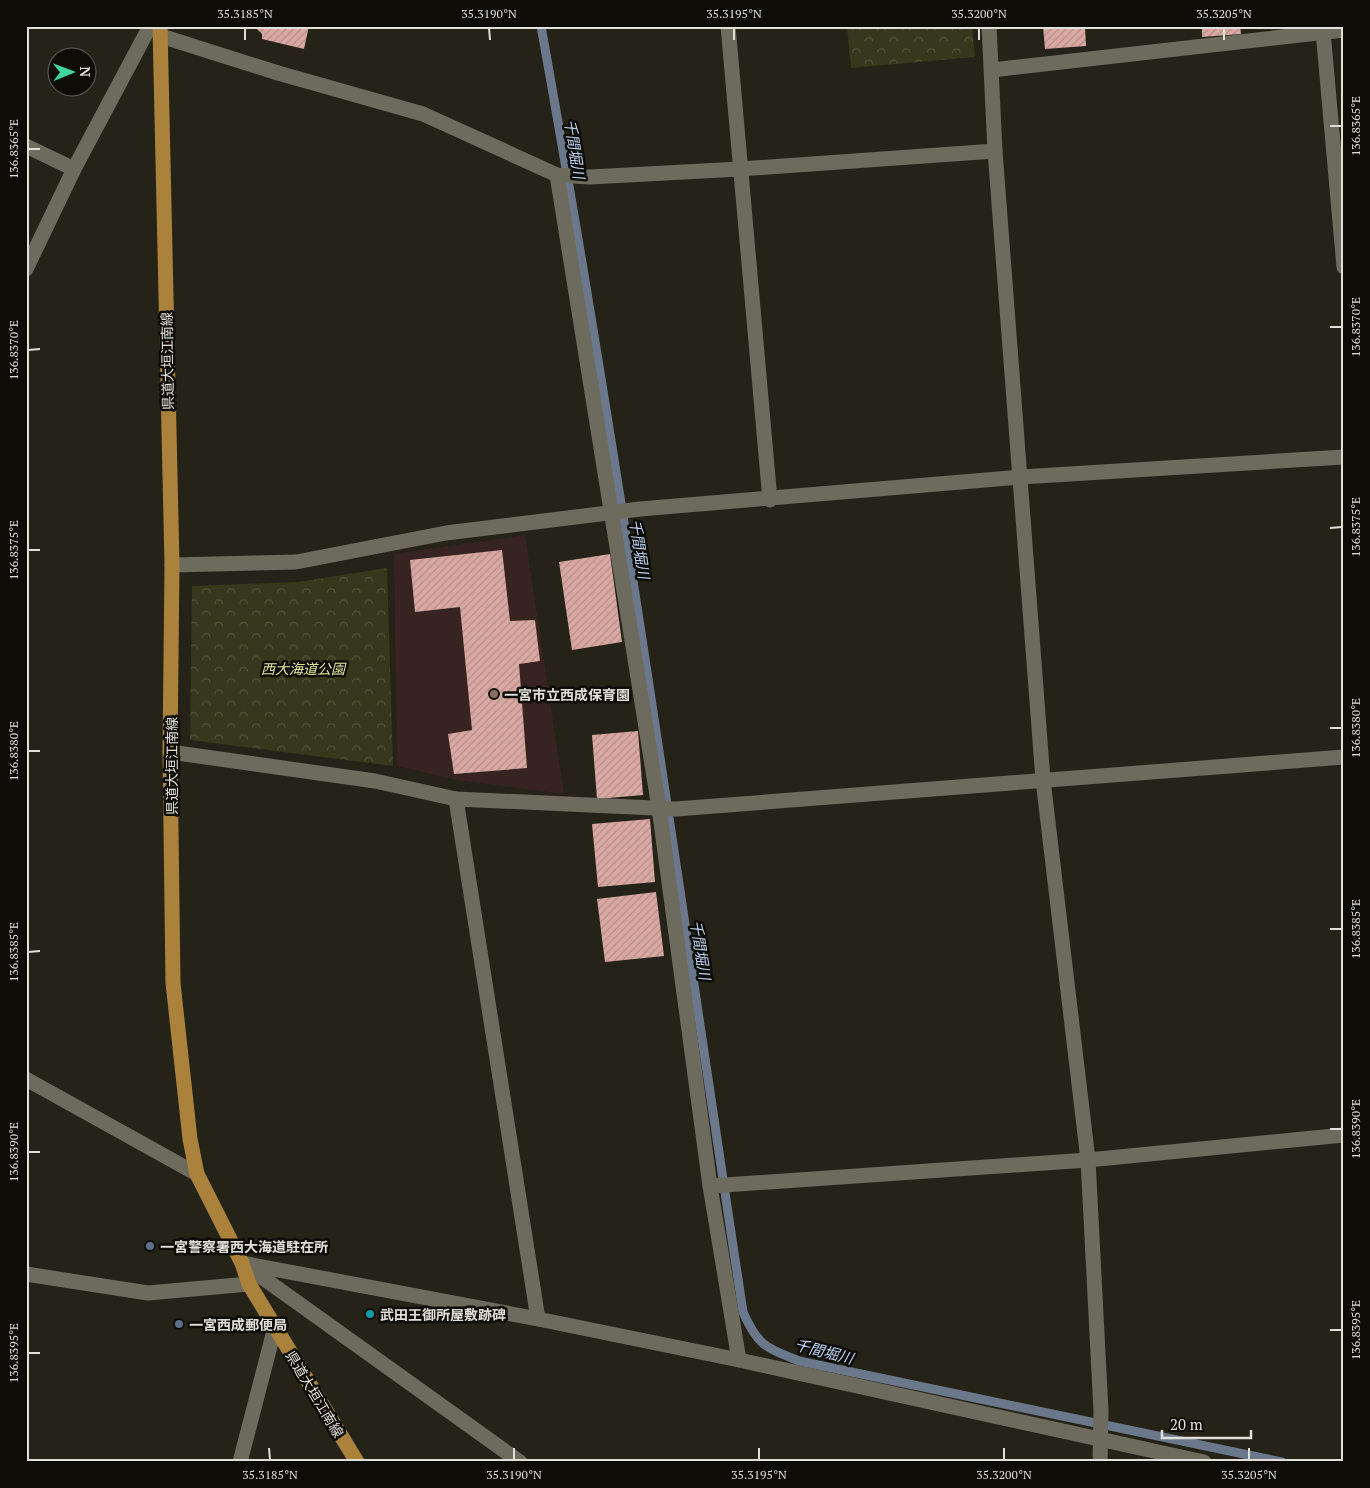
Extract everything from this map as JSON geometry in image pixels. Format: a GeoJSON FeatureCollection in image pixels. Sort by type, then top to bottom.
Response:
{"type":"FeatureCollection","features":[{"type":"Feature","properties":{"kind":"main road","name":"県道大垣江南線"},"geometry":{"type":"LineString","coordinates":[[157,30],[172,565],[170,752],[173,983],[190,1139],[197,1174],[242,1263],[249,1284],[357,1462]]}},
{"type":"Feature","properties":{"kind":"street"},"geometry":{"type":"LineString","coordinates":[[728,26],[770,500]]}},
{"type":"Feature","properties":{"kind":"street"},"geometry":{"type":"LineString","coordinates":[[989,26],[995,151],[1043,780],[1088,1160],[1100,1462]]}},
{"type":"Feature","properties":{"kind":"street"},"geometry":{"type":"LineString","coordinates":[[26,270],[74,169],[157,30],[278,73],[423,114],[560,175],[590,176],[740,169],[995,151]]}},
{"type":"Feature","properties":{"kind":"street"},"geometry":{"type":"LineString","coordinates":[[992,70],[1344,30]]}},
{"type":"Feature","properties":{"kind":"street"},"geometry":{"type":"LineString","coordinates":[[1323,31],[1344,267]]}},
{"type":"Feature","properties":{"kind":"street"},"geometry":{"type":"LineString","coordinates":[[26,146],[74,169]]}},
{"type":"Feature","properties":{"kind":"street"},"geometry":{"type":"LineString","coordinates":[[560,175],[659,808],[739,1360]]}},
{"type":"Feature","properties":{"kind":"street"},"geometry":{"type":"LineString","coordinates":[[172,565],[296,562],[446,533],[640,509],[770,500],[1021,477],[1344,456]]}},
{"type":"Feature","properties":{"kind":"street"},"geometry":{"type":"LineString","coordinates":[[170,752],[375,780],[456,799],[676,809],[1344,757]]}},
{"type":"Feature","properties":{"kind":"street"},"geometry":{"type":"LineString","coordinates":[[456,799],[538,1319]]}},
{"type":"Feature","properties":{"kind":"street"},"geometry":{"type":"LineString","coordinates":[[29,1087],[197,1174]]}},
{"type":"Feature","properties":{"kind":"street"},"geometry":{"type":"LineString","coordinates":[[714,1186],[1088,1160],[1344,1136]]}},
{"type":"Feature","properties":{"kind":"street"},"geometry":{"type":"LineString","coordinates":[[242,1263],[538,1319],[739,1360],[1100,1425],[1204,1462]]}},
{"type":"Feature","properties":{"kind":"street"},"geometry":{"type":"LineString","coordinates":[[242,1263],[520,1462]]}},
{"type":"Feature","properties":{"kind":"street"},"geometry":{"type":"LineString","coordinates":[[26,1274],[148,1293],[249,1284]]}},
{"type":"Feature","properties":{"kind":"street"},"geometry":{"type":"LineString","coordinates":[[240,1462],[275,1327]]}},
{"type":"Feature","properties":{"kind":"shaded area"},"geometry":{"type":"Polygon","coordinates":[[[525,535],[564,794],[457,780],[397,766],[394,554],[525,535]]]}},
{"type":"Feature","properties":{"kind":"green space"},"geometry":{"type":"Polygon","coordinates":[[[847,26],[972,26],[975,57],[851,68],[847,26]]]}},
{"type":"Feature","properties":{"kind":"green space","name":"西大海道公園"},"geometry":{"type":"Polygon","coordinates":[[[387,568],[393,766],[190,740],[192,586],[298,582],[387,568]]]}},
{"type":"Feature","properties":{"kind":"building"},"geometry":{"type":"Polygon","coordinates":[[[254,26],[309,26],[304,49],[262,39],[262,34],[254,26]]]}},
{"type":"Feature","properties":{"kind":"building"},"geometry":{"type":"Polygon","coordinates":[[[1043,26],[1085,26],[1086,46],[1045,49],[1043,26]]]}},
{"type":"Feature","properties":{"kind":"building"},"geometry":{"type":"Polygon","coordinates":[[[1202,26],[1240,26],[1241,34],[1202,37],[1202,26]]]}},
{"type":"Feature","properties":{"kind":"building"},"geometry":{"type":"Polygon","coordinates":[[[502,550],[510,621],[535,620],[540,661],[519,664],[527,768],[454,774],[448,734],[472,730],[460,607],[415,612],[410,560],[502,550]]]}},
{"type":"Feature","properties":{"kind":"building"},"geometry":{"type":"Polygon","coordinates":[[[610,554],[622,642],[572,650],[559,562],[610,554]]]}},
{"type":"Feature","properties":{"kind":"building"},"geometry":{"type":"Polygon","coordinates":[[[638,731],[643,795],[597,799],[592,735],[638,731]]]}},
{"type":"Feature","properties":{"kind":"building"},"geometry":{"type":"Polygon","coordinates":[[[650,819],[655,882],[598,887],[592,824],[650,819]]]}},
{"type":"Feature","properties":{"kind":"building"},"geometry":{"type":"Polygon","coordinates":[[[656,892],[664,956],[605,962],[597,899],[656,892]]]}},
{"type":"Feature","properties":{"kind":"waterway","name":"千間堀川"},"geometry":{"type":"LineString","coordinates":[[541,26],[622,507],[743,1312],[748,1323],[758,1339],[764,1344],[799,1361],[1282,1462]]}},
{"type":"Feature","properties":{"kind":"place","name":"一宮市立西成保育園"},"geometry":{"type":"Point","coordinates":[494,694]}},
{"type":"Feature","properties":{"kind":"place","name":"一宮警察署西大海道駐在所"},"geometry":{"type":"Point","coordinates":[150,1246]}},
{"type":"Feature","properties":{"kind":"place","name":"武田王御所屋敷跡碑"},"geometry":{"type":"Point","coordinates":[370,1314]}},
{"type":"Feature","properties":{"kind":"place","name":"一宮西成郵便局"},"geometry":{"type":"Point","coordinates":[179,1324]}}]}
